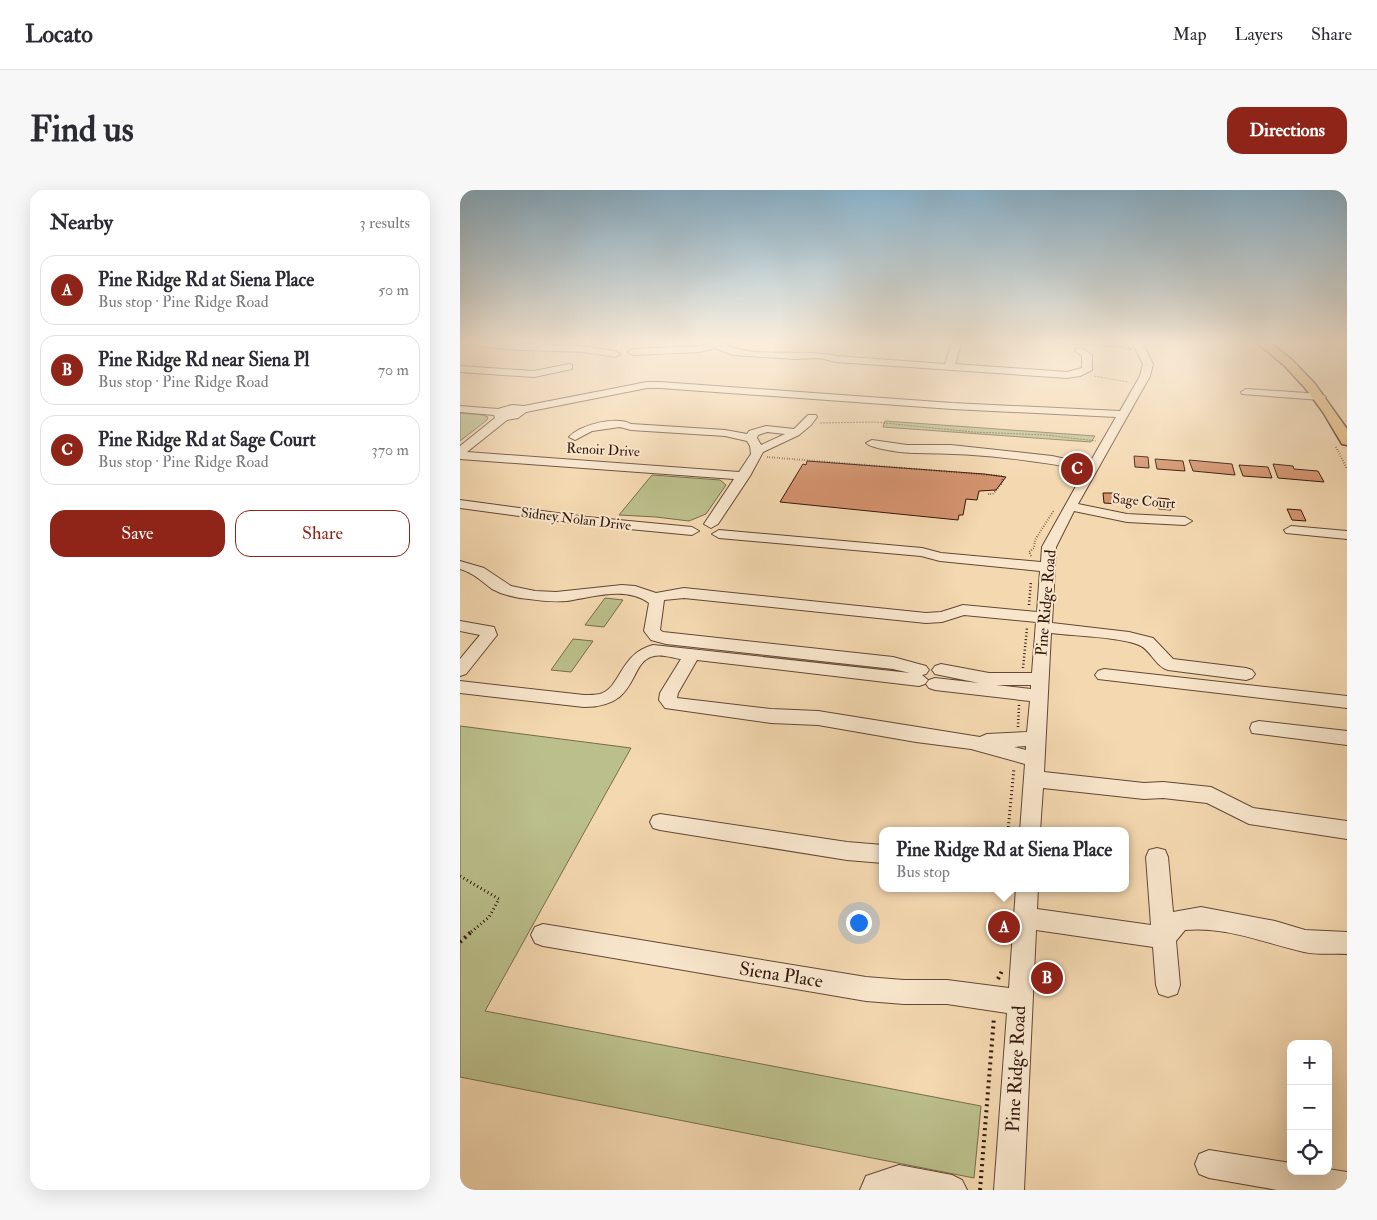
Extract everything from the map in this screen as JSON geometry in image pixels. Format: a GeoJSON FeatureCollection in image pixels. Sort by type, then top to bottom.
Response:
{"type":"FeatureCollection","features":[{"type":"Feature","properties":{"kind":"main road"},"geometry":{"type":"LineString","coordinates":[[1312,389],[1320,397],[1347,441]]}},
{"type":"Feature","properties":{"kind":"main road"},"geometry":{"type":"LineString","coordinates":[[1328,389],[1333,394]]}},
{"type":"Feature","properties":{"kind":"street"},"geometry":{"type":"LineString","coordinates":[[460,453],[502,414],[512,408],[522,410],[633,389]]}},
{"type":"Feature","properties":{"kind":"street"},"geometry":{"type":"LineString","coordinates":[[713,389],[1121,417]]}},
{"type":"Feature","properties":{"kind":"street","name":"Pine Ridge Road"},"geometry":{"type":"LineString","coordinates":[[1030,827],[1046,563],[1050,542],[1138,389]]}},
{"type":"Feature","properties":{"kind":"street"},"geometry":{"type":"LineString","coordinates":[[1246,392],[1320,397]]}},
{"type":"Feature","properties":{"kind":"street"},"geometry":{"type":"LineString","coordinates":[[460,409],[502,414]]}},
{"type":"Feature","properties":{"kind":"street"},"geometry":{"type":"LineString","coordinates":[[706,533],[757,453],[795,432],[810,420]]}},
{"type":"Feature","properties":{"kind":"street"},"geometry":{"type":"LineString","coordinates":[[575,436],[589,428],[623,423],[625,426],[631,427],[661,428],[751,438]]}},
{"type":"Feature","properties":{"kind":"street"},"geometry":{"type":"LineString","coordinates":[[757,453],[751,438],[753,433],[766,428],[795,432]]}},
{"type":"Feature","properties":{"kind":"street"},"geometry":{"type":"LineString","coordinates":[[872,443],[907,448],[951,449],[1052,460],[1093,468]]}},
{"type":"Feature","properties":{"kind":"street","name":"Renoir Drive"},"geometry":{"type":"LineString","coordinates":[[460,453],[744,476]]}},
{"type":"Feature","properties":{"kind":"street","name":"Sidney Nolan Drive"},"geometry":{"type":"LineString","coordinates":[[460,504],[587,521],[922,552],[940,558],[1046,563]]}},
{"type":"Feature","properties":{"kind":"street","name":"Sage Court"},"geometry":{"type":"LineString","coordinates":[[1071,506],[1110,516],[1188,519]]}},
{"type":"Feature","properties":{"kind":"street"},"geometry":{"type":"LineString","coordinates":[[1289,528],[1347,535]]}},
{"type":"Feature","properties":{"kind":"street"},"geometry":{"type":"LineString","coordinates":[[460,566],[485,574],[492,582],[510,591],[554,597],[606,589],[644,592],[654,598],[657,606],[652,631],[657,636],[666,639],[893,663],[928,676]]}},
{"type":"Feature","properties":{"kind":"street"},"geometry":{"type":"LineString","coordinates":[[654,598],[666,594],[684,593],[926,618],[963,610],[1130,637],[1147,642],[1168,664],[1246,674]]}},
{"type":"Feature","properties":{"kind":"street"},"geometry":{"type":"LineString","coordinates":[[460,626],[483,628],[488,631],[489,635],[460,670]]}},
{"type":"Feature","properties":{"kind":"street"},"geometry":{"type":"LineString","coordinates":[[460,687],[584,701],[596,700],[614,693],[636,658],[644,653],[661,650],[1039,688]]}},
{"type":"Feature","properties":{"kind":"street"},"geometry":{"type":"LineString","coordinates":[[692,654],[669,693],[668,700],[670,704],[771,716],[818,718],[916,735],[971,742],[1036,738]]}},
{"type":"Feature","properties":{"kind":"street"},"geometry":{"type":"LineString","coordinates":[[1104,675],[1347,702]]}},
{"type":"Feature","properties":{"kind":"street"},"geometry":{"type":"LineString","coordinates":[[1260,728],[1347,738]]}},
{"type":"Feature","properties":{"kind":"street"},"geometry":{"type":"LineString","coordinates":[[971,742],[1034,769],[1144,791],[1163,790],[1211,795],[1249,816],[1347,830]]}},
{"type":"Feature","properties":{"kind":"street"},"geometry":{"type":"LineString","coordinates":[[660,822],[847,851],[879,854]]}},
{"type":"Feature","properties":{"kind":"street"},"geometry":{"type":"LineString","coordinates":[[1158,857],[1168,985]]}},
{"type":"Feature","properties":{"kind":"street","name":"Pine Ridge Road"},"geometry":{"type":"LineString","coordinates":[[1009,1190],[1008,1000],[1026,918],[1027,892]]}},
{"type":"Feature","properties":{"kind":"street"},"geometry":{"type":"LineString","coordinates":[[1026,918],[1164,938]]}},
{"type":"Feature","properties":{"kind":"street"},"geometry":{"type":"LineString","coordinates":[[1164,938],[1179,920],[1201,918],[1276,932],[1305,941],[1347,943]]}},
{"type":"Feature","properties":{"kind":"street","name":"Siena Place"},"geometry":{"type":"LineString","coordinates":[[543,935],[673,958],[866,988],[904,992],[947,992],[1008,1000]]}},
{"type":"Feature","properties":{"kind":"street"},"geometry":{"type":"LineString","coordinates":[[1209,1164],[1285,1183],[1347,1187]]}},
{"type":"Feature","properties":{"kind":"street"},"geometry":{"type":"LineString","coordinates":[[875,1190],[876,1186],[899,1180],[952,1190]]}},
{"type":"Feature","properties":{"kind":"path"},"geometry":{"type":"LineString","coordinates":[[810,420],[875,422],[973,432],[1046,435],[1096,441]]}},
{"type":"Feature","properties":{"kind":"path"},"geometry":{"type":"LineString","coordinates":[[757,453],[1003,476],[1002,483],[993,494],[987,494]]}},
{"type":"Feature","properties":{"kind":"path"},"geometry":{"type":"LineString","coordinates":[[1018,728],[1020,700]]}},
{"type":"Feature","properties":{"kind":"path"},"geometry":{"type":"LineString","coordinates":[[1008,827],[1014,766]]}},
{"type":"Feature","properties":{"kind":"path"},"geometry":{"type":"LineString","coordinates":[[460,876],[499,899],[489,917],[460,942]]}},
{"type":"Feature","properties":{"kind":"path"},"geometry":{"type":"LineString","coordinates":[[980,1190],[1008,1000],[998,979],[1004,960]]}},
{"type":"Feature","properties":{"kind":"green space"},"geometry":{"type":"Polygon","coordinates":[[[460,413],[488,417],[487,420],[460,441],[460,413]]]}},
{"type":"Feature","properties":{"kind":"green space"},"geometry":{"type":"Polygon","coordinates":[[[885,421],[1095,436],[1091,442],[883,427],[885,421]]]}},
{"type":"Feature","properties":{"kind":"green space"},"geometry":{"type":"Polygon","coordinates":[[[652,475],[720,480],[726,485],[706,514],[689,521],[619,515],[652,475]]]}},
{"type":"Feature","properties":{"kind":"green space"},"geometry":{"type":"Polygon","coordinates":[[[605,598],[623,600],[604,627],[585,625],[605,598]]]}},
{"type":"Feature","properties":{"kind":"green space"},"geometry":{"type":"Polygon","coordinates":[[[573,639],[593,641],[571,672],[551,670],[573,639]]]}},
{"type":"Feature","properties":{"kind":"green space"},"geometry":{"type":"Polygon","coordinates":[[[460,726],[631,748],[485,1011],[981,1106],[974,1178],[460,1077],[460,726]]]}},
{"type":"Feature","properties":{"kind":"building"},"geometry":{"type":"Polygon","coordinates":[[[1134,456],[1148,457],[1149,468],[1135,467],[1134,456]]]}},
{"type":"Feature","properties":{"kind":"building"},"geometry":{"type":"Polygon","coordinates":[[[1155,459],[1183,461],[1185,471],[1157,469],[1155,459]]]}},
{"type":"Feature","properties":{"kind":"building"},"geometry":{"type":"Polygon","coordinates":[[[1189,460],[1232,464],[1235,475],[1193,471],[1189,460]]]}},
{"type":"Feature","properties":{"kind":"building"},"geometry":{"type":"Polygon","coordinates":[[[807,461],[1006,477],[996,490],[979,491],[977,500],[966,499],[963,515],[959,515],[958,520],[780,502],[803,464],[806,465],[807,461]]]}},
{"type":"Feature","properties":{"kind":"building"},"geometry":{"type":"Polygon","coordinates":[[[1273,464],[1293,466],[1294,469],[1318,471],[1324,482],[1278,478],[1273,464]]]}},
{"type":"Feature","properties":{"kind":"building"},"geometry":{"type":"Polygon","coordinates":[[[1239,465],[1268,467],[1272,478],[1243,476],[1239,465]]]}},
{"type":"Feature","properties":{"kind":"building"},"geometry":{"type":"Polygon","coordinates":[[[1103,493],[1116,493],[1118,504],[1104,503],[1103,493]]]}},
{"type":"Feature","properties":{"kind":"building"},"geometry":{"type":"Polygon","coordinates":[[[1158,498],[1169,499],[1171,510],[1159,509],[1158,498]]]}},
{"type":"Feature","properties":{"kind":"building"},"geometry":{"type":"Polygon","coordinates":[[[1287,509],[1301,510],[1306,521],[1292,520],[1287,509]]]}},
{"type":"Feature","properties":{"kind":"place","name":"Pine Ridge Rd at Sage Court"},"geometry":{"type":"Point","coordinates":[1077,469]}},
{"type":"Feature","properties":{"kind":"place","name":"Pine Ridge Rd at Siena Place"},"geometry":{"type":"Point","coordinates":[1004,927]}},
{"type":"Feature","properties":{"kind":"place","name":"Pine Ridge Rd near Siena Pl"},"geometry":{"type":"Point","coordinates":[1047,978]}}]}
